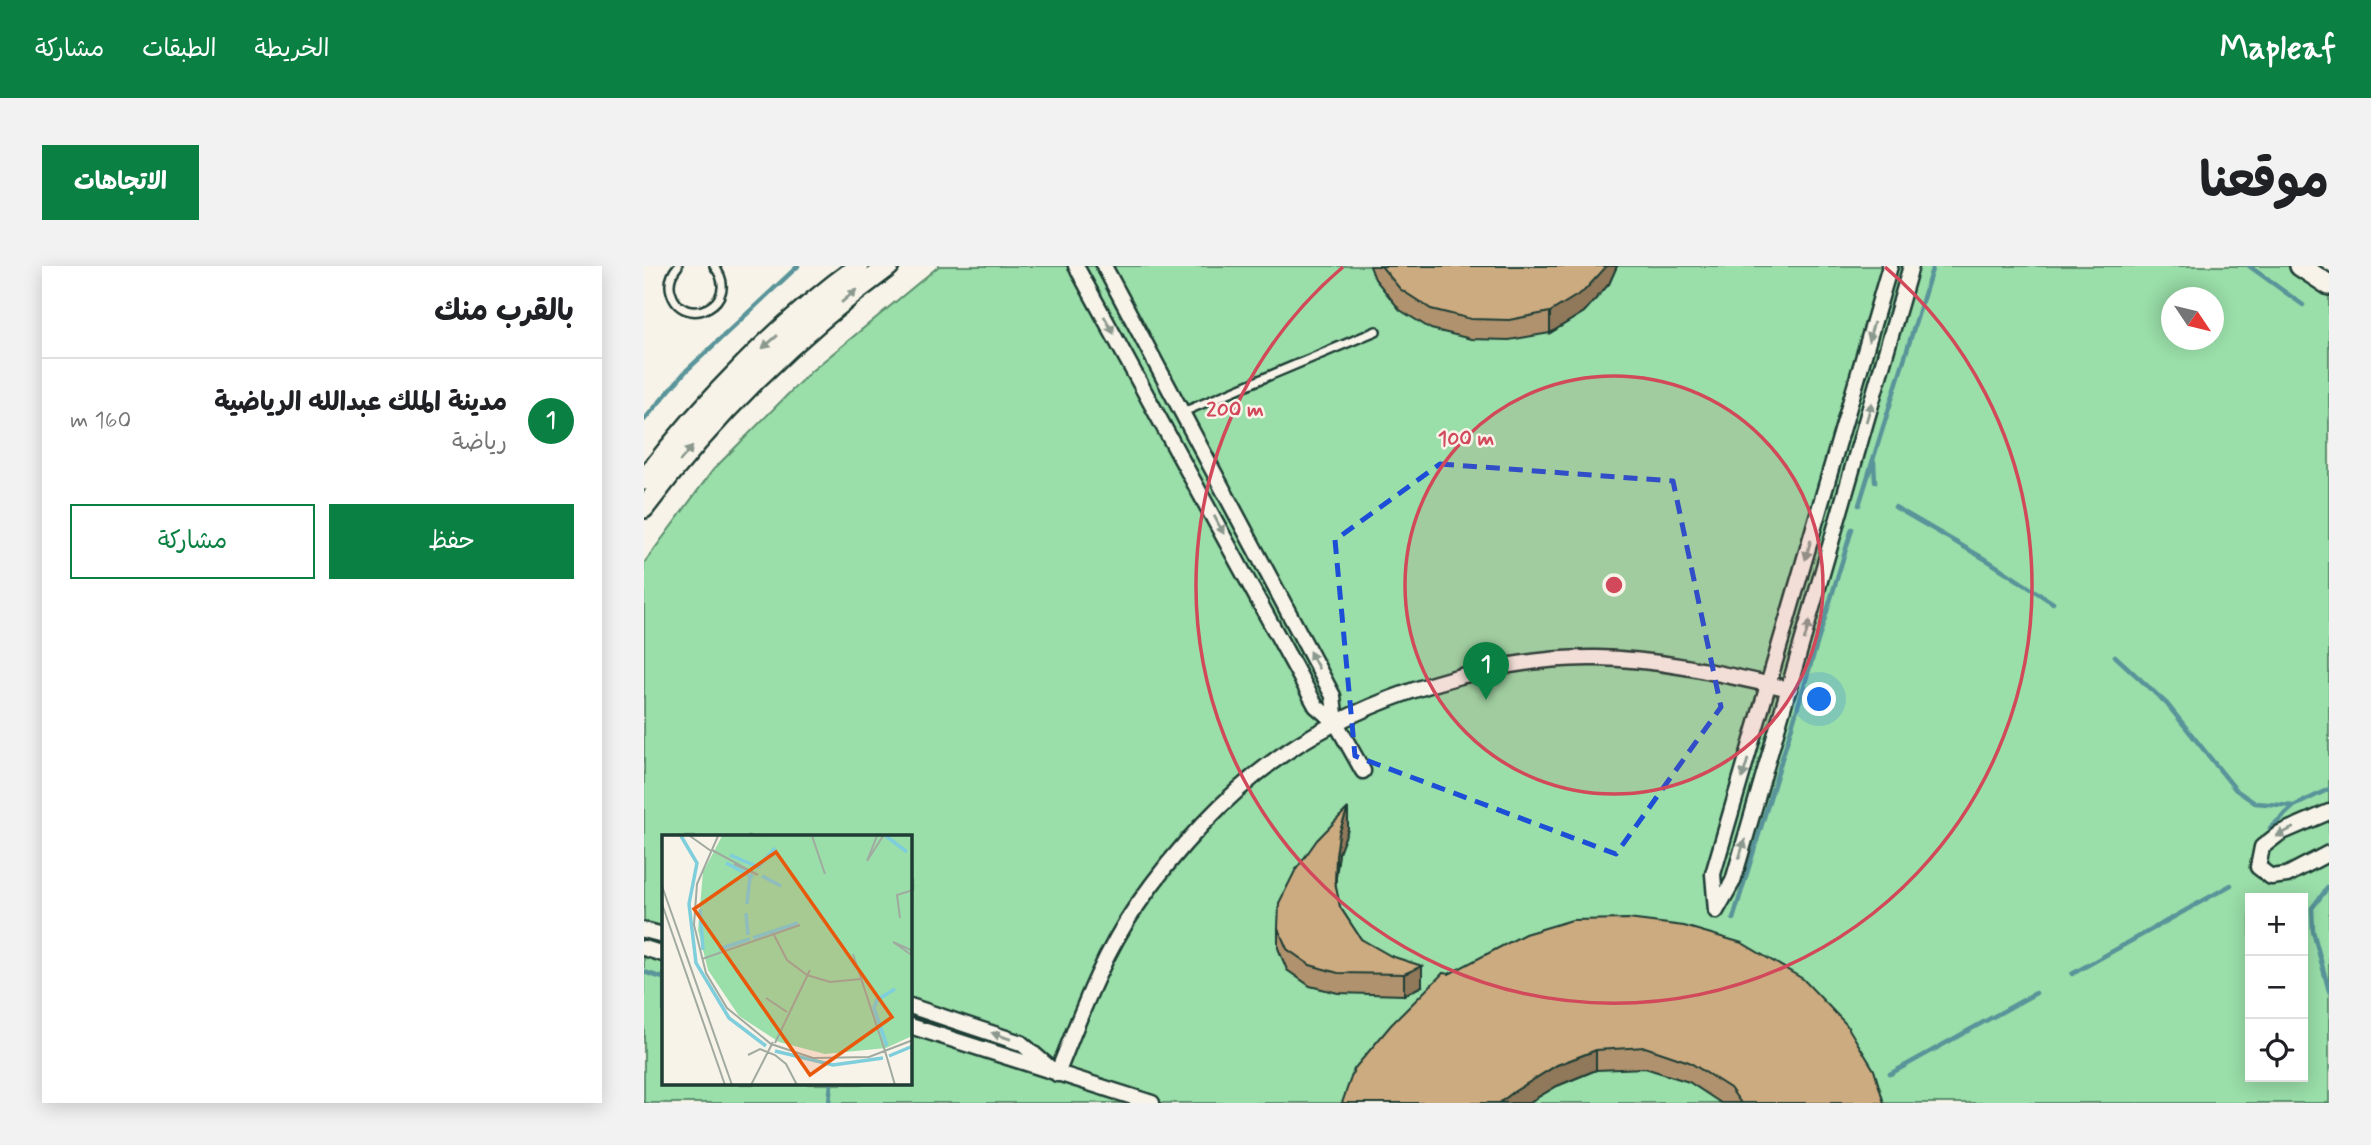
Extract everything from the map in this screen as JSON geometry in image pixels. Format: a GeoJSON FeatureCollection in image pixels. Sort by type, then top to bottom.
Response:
{"type":"FeatureCollection","features":[{"type":"Feature","properties":{"kind":"main road"},"geometry":{"type":"LineString","coordinates":[[644,480],[671,444],[745,364],[859,266]]}},
{"type":"Feature","properties":{"kind":"main road"},"geometry":{"type":"LineString","coordinates":[[644,508],[685,454],[762,376],[856,290],[889,266]]}},
{"type":"Feature","properties":{"kind":"main road"},"geometry":{"type":"LineString","coordinates":[[2300,266],[2329,285]]}},
{"type":"Feature","properties":{"kind":"street"},"geometry":{"type":"LineString","coordinates":[[1076,266],[1316,706],[1336,723],[1363,771]]}},
{"type":"Feature","properties":{"kind":"street"},"geometry":{"type":"LineString","coordinates":[[1104,266],[1333,696],[1336,723]]}},
{"type":"Feature","properties":{"kind":"street"},"geometry":{"type":"LineString","coordinates":[[1890,266],[1713,874],[1716,911],[1733,881],[1911,266]]}},
{"type":"Feature","properties":{"kind":"street"},"geometry":{"type":"LineString","coordinates":[[1057,1074],[1102,966],[1136,906],[1166,868],[1229,800],[1282,755],[1336,723],[1400,697],[1473,673],[1536,662],[1596,658],[1654,662],[1790,689]]}},
{"type":"Feature","properties":{"kind":"street"},"geometry":{"type":"LineString","coordinates":[[2329,812],[2280,833],[2262,847],[2258,867],[2271,877],[2287,875],[2329,853]]}},
{"type":"Feature","properties":{"kind":"street"},"geometry":{"type":"LineString","coordinates":[[644,930],[662,935]]}},
{"type":"Feature","properties":{"kind":"street"},"geometry":{"type":"LineString","coordinates":[[644,948],[662,954]]}},
{"type":"Feature","properties":{"kind":"street"},"geometry":{"type":"LineString","coordinates":[[912,1007],[1021,1043],[1057,1074]]}},
{"type":"Feature","properties":{"kind":"street"},"geometry":{"type":"LineString","coordinates":[[912,1027],[1152,1103]]}},
{"type":"Feature","properties":{"kind":"lane"},"geometry":{"type":"LineString","coordinates":[[678,266],[671,277],[671,294],[681,307],[698,312],[714,305],[719,298],[722,281],[714,266]]}},
{"type":"Feature","properties":{"kind":"lane"},"geometry":{"type":"LineString","coordinates":[[1183,412],[1376,331]]}},
{"type":"Feature","properties":{"kind":"highlighted area"},"geometry":{"type":"Polygon","coordinates":[[[1440,464],[1673,481],[1721,707],[1616,854],[1355,756],[1335,540],[1440,464]]]}},
{"type":"Feature","properties":{"kind":"green space"},"geometry":{"type":"Polygon","coordinates":[[[939,266],[2294,266],[2329,292],[2329,1103],[644,1103],[644,563],[713,470],[809,373],[939,266]]]}},
{"type":"Feature","properties":{"kind":"building"},"geometry":{"type":"Polygon","coordinates":[[[1381,266],[1607,266],[1584,291],[1550,312],[1509,320],[1471,319],[1431,309],[1400,289],[1381,266]]]}},
{"type":"Feature","properties":{"kind":"building"},"geometry":{"type":"Polygon","coordinates":[[[1348,808],[1339,833],[1336,856],[1335,882],[1340,907],[1361,939],[1391,956],[1422,966],[1404,974],[1338,973],[1310,965],[1287,949],[1278,928],[1279,903],[1295,871],[1317,840],[1348,808]]]}},
{"type":"Feature","properties":{"kind":"building"},"geometry":{"type":"Polygon","coordinates":[[[1628,919],[1684,926],[1742,943],[1803,979],[1846,1024],[1874,1070],[1884,1103],[1741,1103],[1730,1088],[1689,1062],[1645,1047],[1596,1050],[1557,1065],[1499,1103],[1342,1103],[1354,1069],[1391,1025],[1443,973],[1449,974],[1525,934],[1572,920],[1628,919]]]}},
{"type":"Feature","properties":{"kind":"waterway"},"geometry":{"type":"LineString","coordinates":[[644,420],[686,371],[798,266]]}},
{"type":"Feature","properties":{"kind":"waterway"},"geometry":{"type":"LineString","coordinates":[[1859,505],[1933,266]]}},
{"type":"Feature","properties":{"kind":"waterway"},"geometry":{"type":"LineString","coordinates":[[2249,266],[2303,305]]}},
{"type":"Feature","properties":{"kind":"waterway"},"geometry":{"type":"LineString","coordinates":[[1874,462],[1875,482]]}},
{"type":"Feature","properties":{"kind":"waterway"},"geometry":{"type":"LineString","coordinates":[[1895,507],[1990,562],[2053,603]]}},
{"type":"Feature","properties":{"kind":"waterway"},"geometry":{"type":"LineString","coordinates":[[1733,919],[1852,529]]}},
{"type":"Feature","properties":{"kind":"waterway"},"geometry":{"type":"LineString","coordinates":[[2115,656],[2167,704],[2236,790],[2255,803],[2294,806]]}},
{"type":"Feature","properties":{"kind":"waterway"},"geometry":{"type":"LineString","coordinates":[[2270,828],[2294,806],[2329,789]]}},
{"type":"Feature","properties":{"kind":"waterway"},"geometry":{"type":"LineString","coordinates":[[2072,974],[2231,885]]}},
{"type":"Feature","properties":{"kind":"waterway"},"geometry":{"type":"LineString","coordinates":[[2329,886],[2312,908],[2313,931],[2329,991]]}},
{"type":"Feature","properties":{"kind":"waterway"},"geometry":{"type":"LineString","coordinates":[[644,972],[662,978]]}},
{"type":"Feature","properties":{"kind":"waterway"},"geometry":{"type":"LineString","coordinates":[[1890,1074],[2036,993]]}},
{"type":"Feature","properties":{"kind":"waterway"},"geometry":{"type":"LineString","coordinates":[[829,1103],[831,1086]]}},
{"type":"Feature","properties":{"kind":"place","name":"مدينة الملك عبدالله الرياضية"},"geometry":{"type":"Point","coordinates":[1486,700]}}]}
